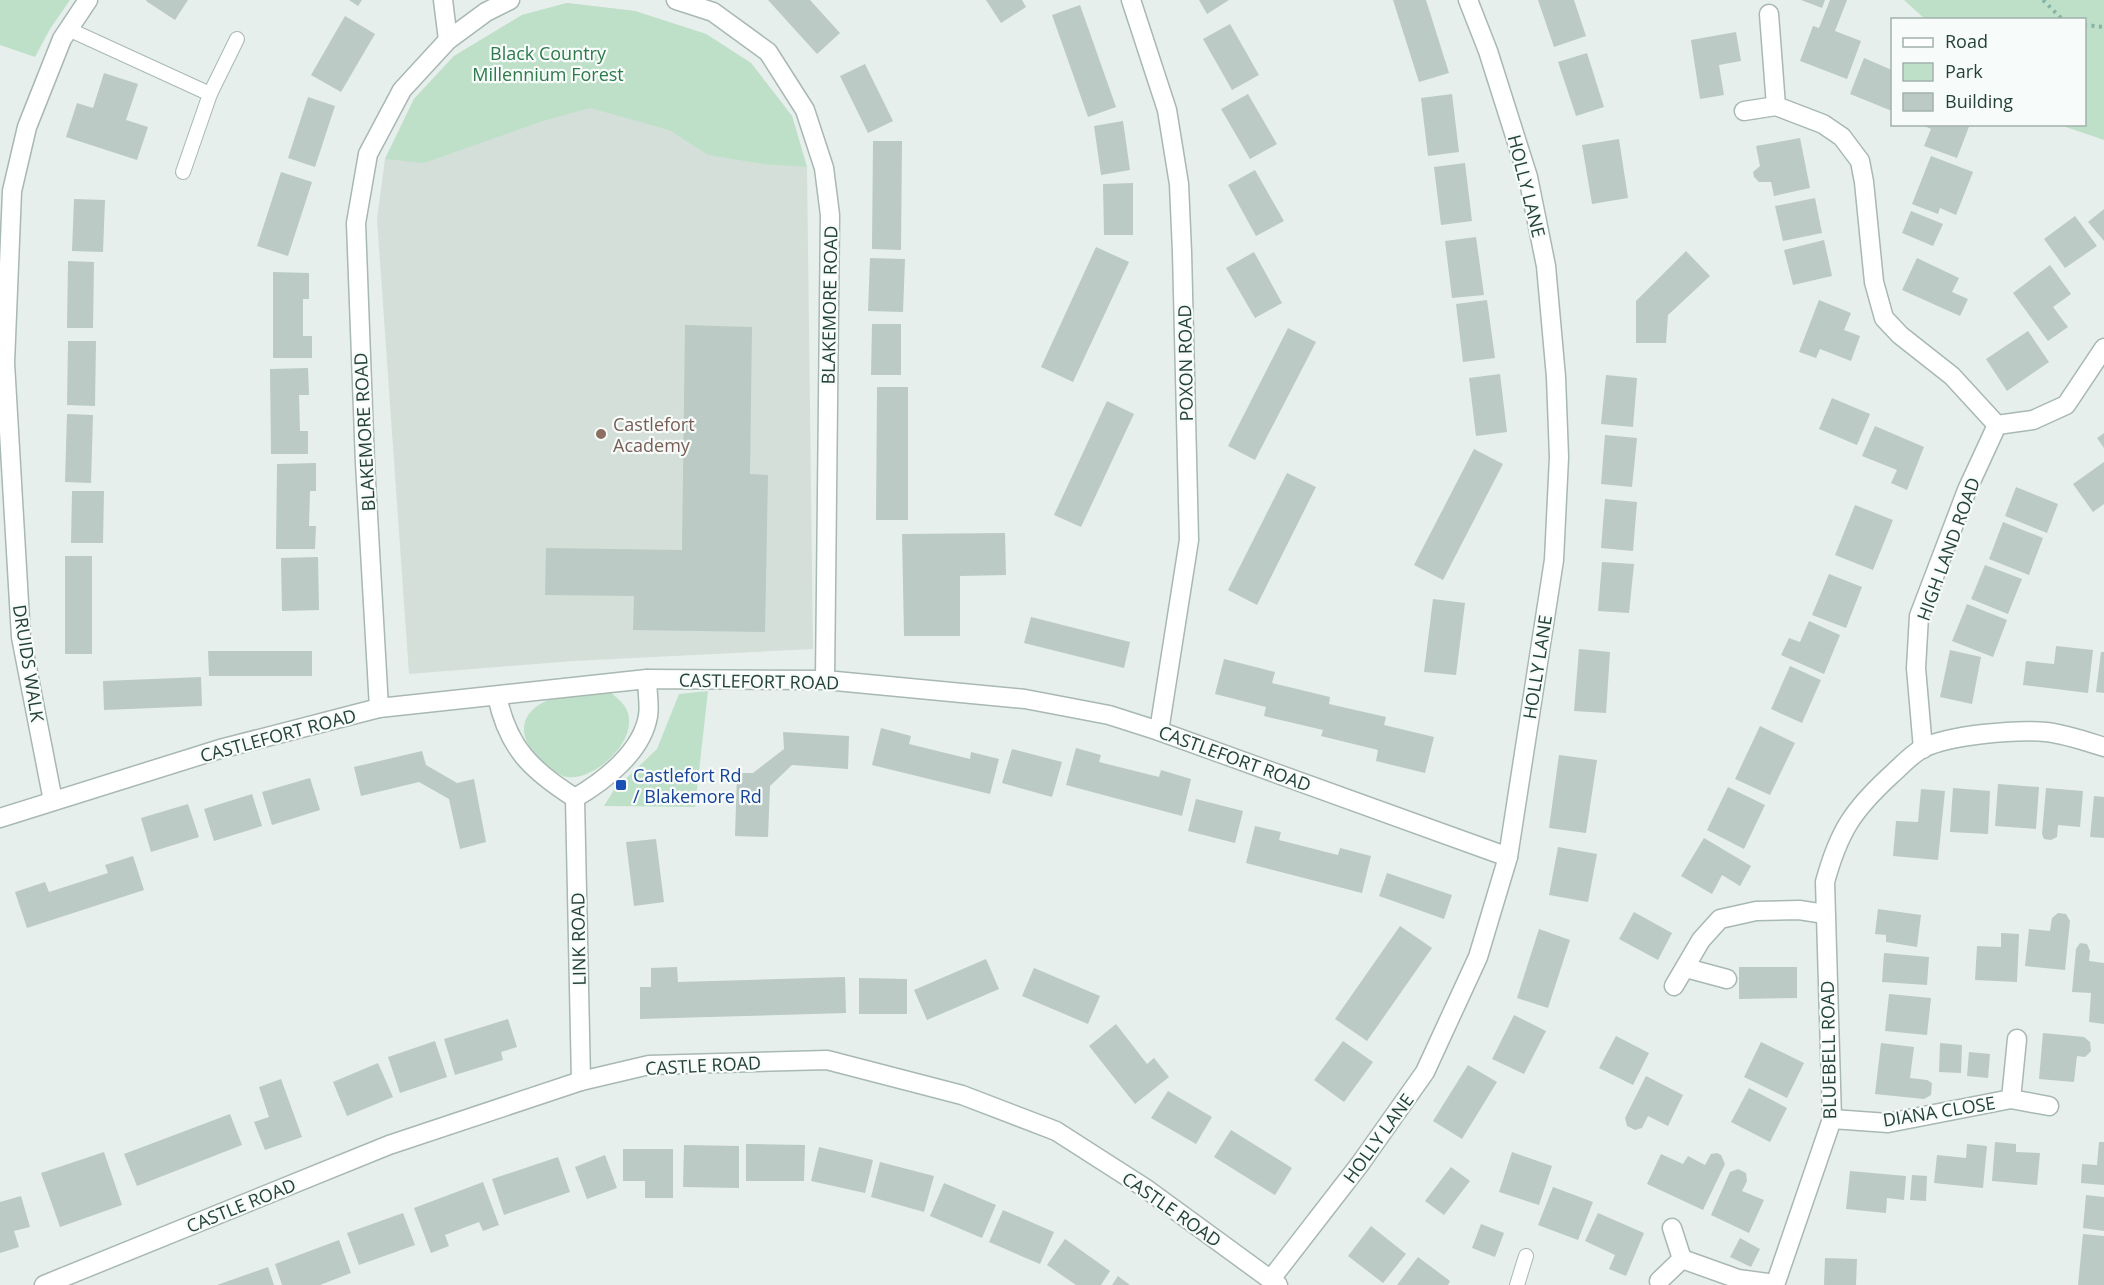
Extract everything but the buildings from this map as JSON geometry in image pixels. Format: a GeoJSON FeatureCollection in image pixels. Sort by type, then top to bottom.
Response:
{"type":"FeatureCollection","features":[{"type":"Feature","properties":{"kind":"street","name":"DRUIDS WALK"},"geometry":{"type":"LineString","coordinates":[[53,801],[21,637],[2,363],[12,191],[27,127],[62,39],[88,0]]}},
{"type":"Feature","properties":{"kind":"street"},"geometry":{"type":"LineString","coordinates":[[443,0],[442,7],[448,40]]}},
{"type":"Feature","properties":{"kind":"street","name":"BLAKEMORE ROAD"},"geometry":{"type":"LineString","coordinates":[[379,708],[365,463],[356,223],[368,154],[402,90],[448,40],[486,12],[510,0]]}},
{"type":"Feature","properties":{"kind":"street","name":"BLAKEMORE ROAD"},"geometry":{"type":"LineString","coordinates":[[676,0],[713,12],[768,52],[805,110],[824,168],[830,215],[825,680]]}},
{"type":"Feature","properties":{"kind":"street","name":"POXON ROAD"},"geometry":{"type":"LineString","coordinates":[[1131,0],[1167,110],[1179,184],[1182,252],[1188,540],[1159,731]]}},
{"type":"Feature","properties":{"kind":"street","name":"HOLLY LANE"},"geometry":{"type":"LineString","coordinates":[[1275,1282],[1425,1072],[1478,957],[1508,857],[1554,560],[1559,457],[1556,377],[1546,266],[1528,177],[1488,51],[1468,0]]}},
{"type":"Feature","properties":{"kind":"street"},"geometry":{"type":"LineString","coordinates":[[1769,14],[1776,106]]}},
{"type":"Feature","properties":{"kind":"street"},"geometry":{"type":"LineString","coordinates":[[1744,111],[1776,106],[1823,124],[1842,136],[1860,161],[1874,282],[1884,318],[1900,335],[1952,376],[1996,425],[2033,420],[2066,405],[2104,348]]}},
{"type":"Feature","properties":{"kind":"street","name":"HIGH LAND ROAD"},"geometry":{"type":"LineString","coordinates":[[1923,748],[1916,668],[1919,616],[1967,490],[1996,425]]}},
{"type":"Feature","properties":{"kind":"street"},"geometry":{"type":"LineString","coordinates":[[497,696],[502,720],[512,742],[531,765],[574,798],[601,783],[638,744],[648,715],[647,679]]}},
{"type":"Feature","properties":{"kind":"street","name":"CASTLEFORT ROAD"},"geometry":{"type":"LineString","coordinates":[[0,818],[220,749],[379,708],[647,679],[825,680],[1025,699],[1109,715],[1508,857]]}},
{"type":"Feature","properties":{"kind":"street","name":"BLUEBELL ROAD"},"geometry":{"type":"LineString","coordinates":[[1682,1259],[1738,1279],[1775,1285],[1832,1119],[1825,882],[1832,859],[1852,815],[1868,796],[1923,748],[1956,737],[2045,732],[2104,747]]}},
{"type":"Feature","properties":{"kind":"street","name":"LINK ROAD"},"geometry":{"type":"LineString","coordinates":[[574,798],[581,1081]]}},
{"type":"Feature","properties":{"kind":"street"},"geometry":{"type":"LineString","coordinates":[[1674,986],[1701,940],[1720,919],[1756,911],[1798,910],[1825,914]]}},
{"type":"Feature","properties":{"kind":"street"},"geometry":{"type":"LineString","coordinates":[[1686,968],[1727,979]]}},
{"type":"Feature","properties":{"kind":"street","name":"DIANA CLOSE"},"geometry":{"type":"LineString","coordinates":[[2011,1100],[2017,1039]]}},
{"type":"Feature","properties":{"kind":"street","name":"CASTLE ROAD"},"geometry":{"type":"LineString","coordinates":[[44,1285],[389,1145],[581,1081],[648,1065],[827,1060],[962,1095],[1056,1131],[1145,1188],[1275,1282]]}},
{"type":"Feature","properties":{"kind":"street","name":"DIANA CLOSE"},"geometry":{"type":"LineString","coordinates":[[1832,1119],[1888,1123],[2011,1100],[2049,1106]]}},
{"type":"Feature","properties":{"kind":"street"},"geometry":{"type":"LineString","coordinates":[[1659,1281],[1682,1259],[1672,1228]]}},
{"type":"Feature","properties":{"kind":"lane"},"geometry":{"type":"LineString","coordinates":[[68,29],[210,94]]}},
{"type":"Feature","properties":{"kind":"lane"},"geometry":{"type":"LineString","coordinates":[[183,172],[210,94],[237,39]]}},
{"type":"Feature","properties":{"kind":"lane"},"geometry":{"type":"LineString","coordinates":[[1517,1285],[1526,1256]]}},
{"type":"Feature","properties":{"kind":"path"},"geometry":{"type":"LineString","coordinates":[[2043,0],[2061,18]]}},
{"type":"Feature","properties":{"kind":"path"},"geometry":{"type":"LineString","coordinates":[[2086,25],[2104,27]]}},
{"type":"Feature","properties":{"kind":"shaded area","name":"Castlefort Academy"},"geometry":{"type":"Polygon","coordinates":[[[567,3],[635,11],[706,34],[751,63],[792,116],[807,167],[813,649],[573,661],[409,674],[377,219],[385,159],[414,99],[454,56],[522,15],[567,3]]]}},
{"type":"Feature","properties":{"kind":"green space"},"geometry":{"type":"Polygon","coordinates":[[[0,0],[70,0],[50,29],[35,57],[0,45],[0,0]]]}},
{"type":"Feature","properties":{"kind":"green space"},"geometry":{"type":"Polygon","coordinates":[[[1904,0],[2104,0],[2104,140],[2063,126],[2086,126],[2086,18],[1924,18],[1904,0]]]}},
{"type":"Feature","properties":{"kind":"green space","name":"Black Country Millennium Forest"},"geometry":{"type":"Polygon","coordinates":[[[567,3],[635,11],[706,34],[751,63],[792,116],[807,167],[763,164],[708,155],[669,130],[590,108],[543,121],[424,163],[385,159],[414,99],[454,56],[522,15],[567,3]]]}},
{"type":"Feature","properties":{"kind":"green space"},"geometry":{"type":"Polygon","coordinates":[[[609,691],[625,707],[629,720],[624,741],[608,760],[588,774],[567,777],[537,757],[529,746],[524,732],[527,717],[535,708],[545,702],[571,694],[609,691]]]}},
{"type":"Feature","properties":{"kind":"green space"},"geometry":{"type":"Polygon","coordinates":[[[708,691],[695,807],[604,806],[614,790],[657,749],[679,694],[708,691]]]}},
{"type":"Feature","properties":{"kind":"place","name":"Castlefort Academy"},"geometry":{"type":"Point","coordinates":[601,434]}},
{"type":"Feature","properties":{"kind":"place","name":"Castlefort Rd / Blakemore Rd"},"geometry":{"type":"Point","coordinates":[621,785]}}]}
